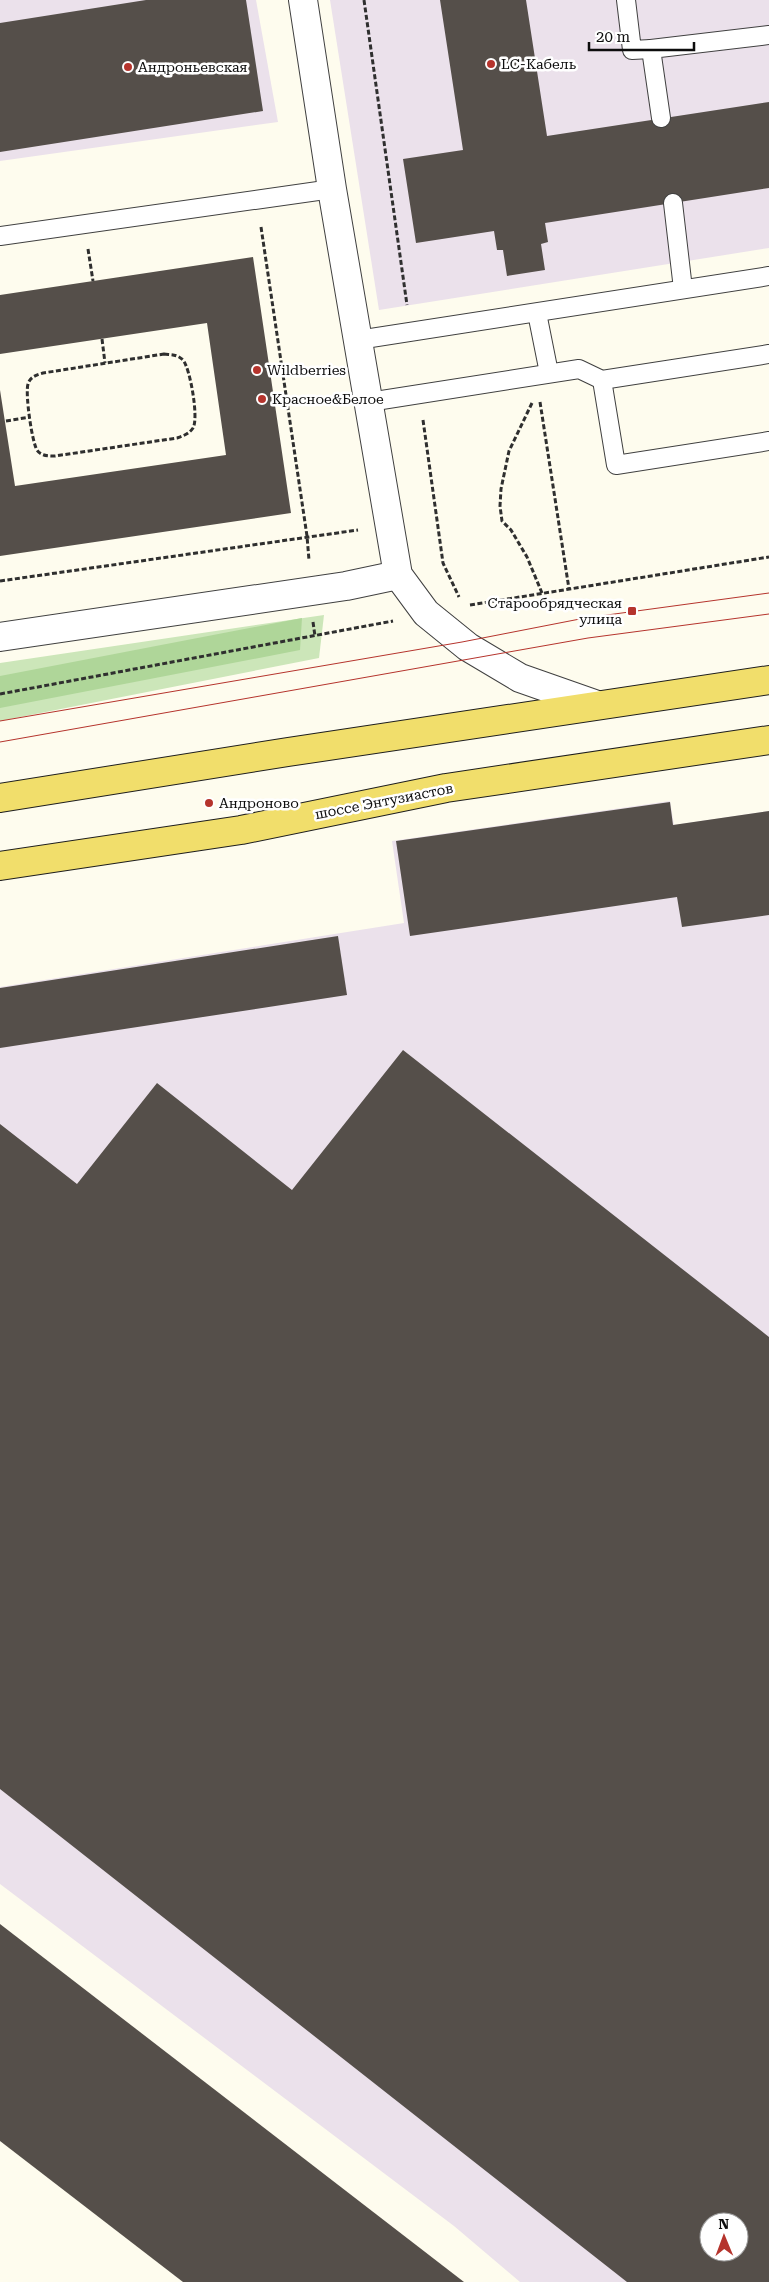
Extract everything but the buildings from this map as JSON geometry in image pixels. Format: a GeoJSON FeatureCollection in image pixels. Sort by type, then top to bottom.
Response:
{"type":"FeatureCollection","features":[{"type":"Feature","properties":{"kind":"main road"},"geometry":{"type":"LineString","coordinates":[[0,798],[769,680]]}},
{"type":"Feature","properties":{"kind":"main road","name":"шоссе Энтузиастов"},"geometry":{"type":"LineString","coordinates":[[0,866],[241,830],[446,788],[769,740]]}},
{"type":"Feature","properties":{"kind":"street"},"geometry":{"type":"LineString","coordinates":[[303,0],[332,189],[398,575],[426,613],[468,647],[520,678],[597,705]]}},
{"type":"Feature","properties":{"kind":"street"},"geometry":{"type":"LineString","coordinates":[[0,637],[346,586],[398,575]]}},
{"type":"Feature","properties":{"kind":"lane"},"geometry":{"type":"LineString","coordinates":[[626,0],[632,50],[769,36]]}},
{"type":"Feature","properties":{"kind":"lane"},"geometry":{"type":"LineString","coordinates":[[651,49],[662,118]]}},
{"type":"Feature","properties":{"kind":"lane"},"geometry":{"type":"LineString","coordinates":[[0,236],[332,189]]}},
{"type":"Feature","properties":{"kind":"lane"},"geometry":{"type":"LineString","coordinates":[[673,203],[683,289]]}},
{"type":"Feature","properties":{"kind":"lane"},"geometry":{"type":"LineString","coordinates":[[358,340],[769,276]]}},
{"type":"Feature","properties":{"kind":"lane"},"geometry":{"type":"LineString","coordinates":[[538,313],[541,379]]}},
{"type":"Feature","properties":{"kind":"lane"},"geometry":{"type":"LineString","coordinates":[[368,402],[541,379],[580,369],[602,380],[769,354]]}},
{"type":"Feature","properties":{"kind":"lane"},"geometry":{"type":"LineString","coordinates":[[602,380],[616,465],[769,441]]}},
{"type":"Feature","properties":{"kind":"path"},"geometry":{"type":"LineString","coordinates":[[257,199],[307,536],[309,563]]}},
{"type":"Feature","properties":{"kind":"path"},"geometry":{"type":"LineString","coordinates":[[102,339],[105,363]]}},
{"type":"Feature","properties":{"kind":"path"},"geometry":{"type":"LineString","coordinates":[[164,354],[176,355],[183,360],[189,371],[196,419],[193,428],[187,434],[177,438],[55,456],[44,455],[38,451],[34,443],[27,395],[28,384],[33,376],[105,363],[164,354]]}},
{"type":"Feature","properties":{"kind":"path"},"geometry":{"type":"LineString","coordinates":[[541,379],[569,589]]}},
{"type":"Feature","properties":{"kind":"path"},"geometry":{"type":"LineString","coordinates":[[541,379],[509,451],[501,488],[500,506],[502,521],[511,530],[528,557],[542,593]]}},
{"type":"Feature","properties":{"kind":"path"},"geometry":{"type":"LineString","coordinates":[[6,421],[30,417]]}},
{"type":"Feature","properties":{"kind":"path"},"geometry":{"type":"LineString","coordinates":[[0,581],[359,530]]}},
{"type":"Feature","properties":{"kind":"path"},"geometry":{"type":"LineString","coordinates":[[0,694],[426,613],[769,558]]}},
{"type":"Feature","properties":{"kind":"shaded area","name":"Андроньевская"},"geometry":{"type":"Polygon","coordinates":[[[0,0],[256,0],[278,122],[0,161],[0,0]]]}},
{"type":"Feature","properties":{"kind":"shaded area"},"geometry":{"type":"Polygon","coordinates":[[[330,0],[769,0],[769,248],[379,310],[330,0]]]}},
{"type":"Feature","properties":{"kind":"shaded area"},"geometry":{"type":"Polygon","coordinates":[[[670,801],[674,825],[769,811],[769,2282],[520,2282],[454,2226],[0,1884],[0,987],[404,923],[392,841],[670,801]]]}},
{"type":"Feature","properties":{"kind":"green space"},"geometry":{"type":"Polygon","coordinates":[[[324,615],[319,658],[0,721],[0,663],[324,615]]]}},
{"type":"Feature","properties":{"kind":"green space"},"geometry":{"type":"Polygon","coordinates":[[[302,618],[300,650],[0,708],[0,676],[302,618]]]}},
{"type":"Feature","properties":{"kind":"tram line"},"geometry":{"type":"LineString","coordinates":[[0,721],[462,642],[585,618],[769,593]]}},
{"type":"Feature","properties":{"kind":"tram line"},"geometry":{"type":"LineString","coordinates":[[0,742],[588,638],[769,614]]}},
{"type":"Feature","properties":{"kind":"place","name":"LC-Кабель"},"geometry":{"type":"Point","coordinates":[491,64]}},
{"type":"Feature","properties":{"kind":"place","name":"Андроньевская"},"geometry":{"type":"Point","coordinates":[128,67]}},
{"type":"Feature","properties":{"kind":"place","name":"Wildberries"},"geometry":{"type":"Point","coordinates":[257,370]}},
{"type":"Feature","properties":{"kind":"place","name":"Красное&Белое"},"geometry":{"type":"Point","coordinates":[262,399]}},
{"type":"Feature","properties":{"kind":"place","name":"Старообрядческая улица"},"geometry":{"type":"Point","coordinates":[632,611]}},
{"type":"Feature","properties":{"kind":"place","name":"Андроново"},"geometry":{"type":"Point","coordinates":[209,803]}}]}
